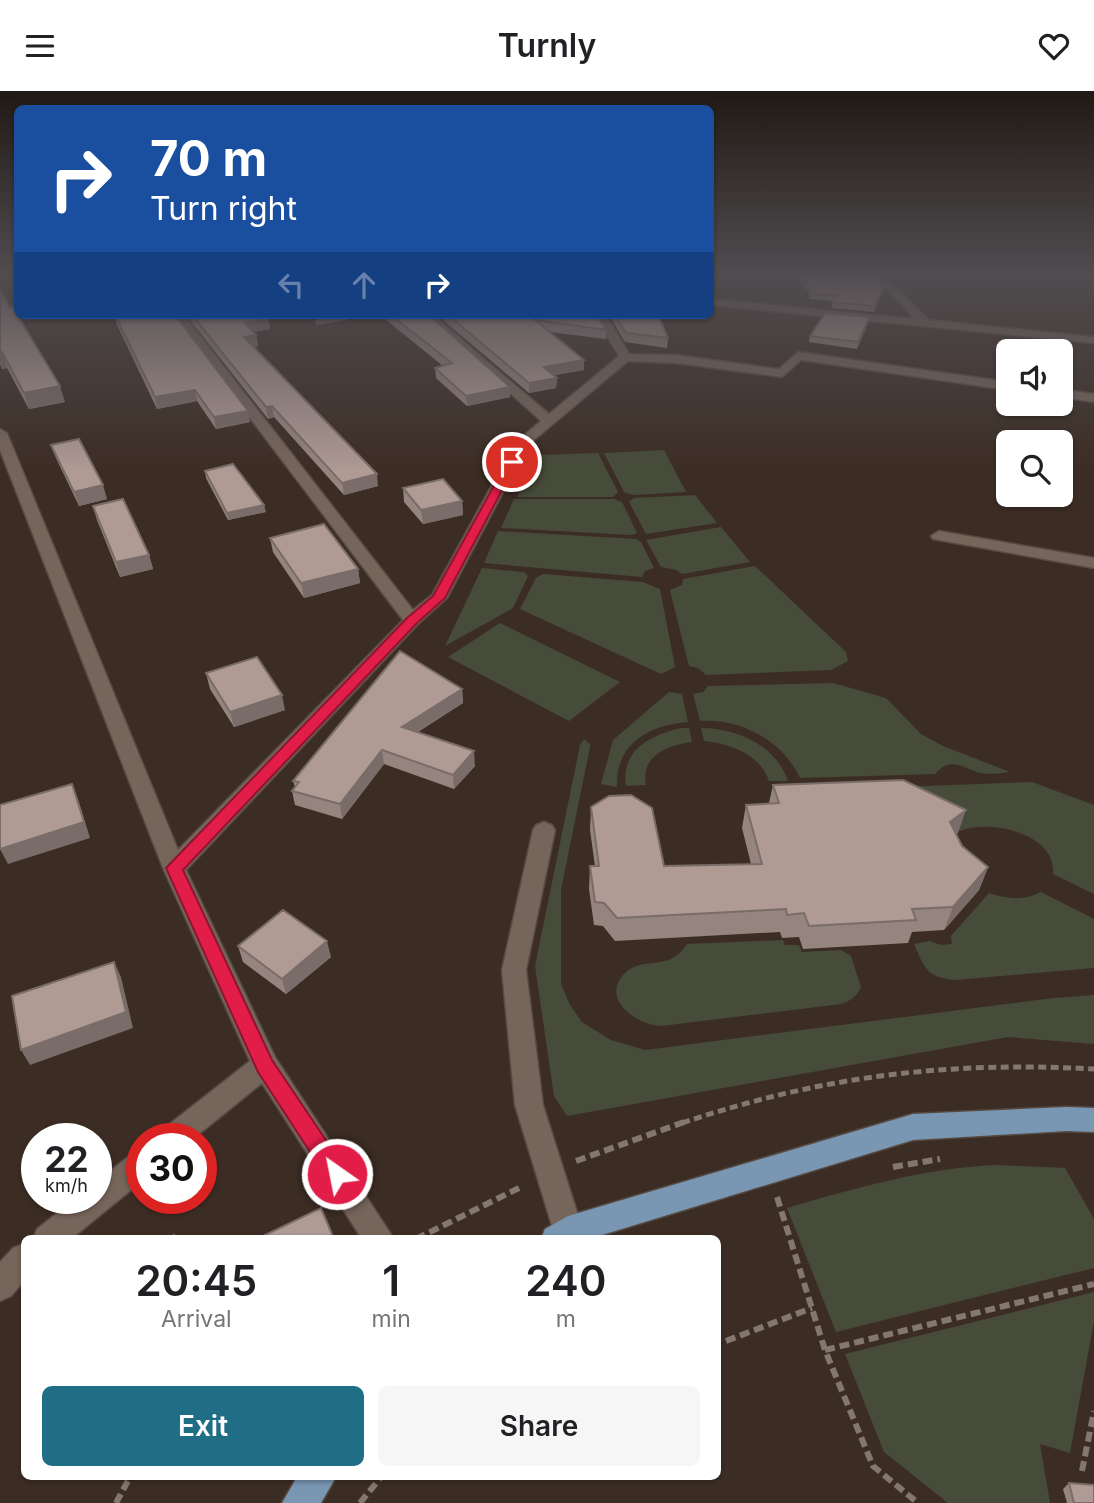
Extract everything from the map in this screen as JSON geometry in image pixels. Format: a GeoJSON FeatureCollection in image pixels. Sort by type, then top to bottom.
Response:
{"type":"FeatureCollection","features":[{"type":"Feature","properties":{"kind":"main road"},"geometry":{"type":"LineString","coordinates":[[562,1235],[913,1127],[1094,1120]]}},
{"type":"Feature","properties":{"kind":"main road"},"geometry":{"type":"LineString","coordinates":[[300,1503],[316,1480]]}},
{"type":"Feature","properties":{"kind":"street"},"geometry":{"type":"LineString","coordinates":[[198,341],[412,620]]}},
{"type":"Feature","properties":{"kind":"street"},"geometry":{"type":"LineString","coordinates":[[457,341],[549,421]]}},
{"type":"Feature","properties":{"kind":"street"},"geometry":{"type":"LineString","coordinates":[[616,341],[625,356]]}},
{"type":"Feature","properties":{"kind":"street"},"geometry":{"type":"LineString","coordinates":[[174,868],[412,620],[439,598],[522,443],[625,356],[677,359],[782,373],[798,356],[996,384]]}},
{"type":"Feature","properties":{"kind":"street"},"geometry":{"type":"LineString","coordinates":[[1073,395],[1094,398]]}},
{"type":"Feature","properties":{"kind":"street"},"geometry":{"type":"LineString","coordinates":[[0,433],[174,868],[265,1065],[376,1235]]}},
{"type":"Feature","properties":{"kind":"street"},"geometry":{"type":"LineString","coordinates":[[939,536],[1094,563]]}},
{"type":"Feature","properties":{"kind":"street"},"geometry":{"type":"LineString","coordinates":[[544,830],[514,970],[528,1105],[550,1173],[562,1235]]}},
{"type":"Feature","properties":{"kind":"street"},"geometry":{"type":"LineString","coordinates":[[192,1123],[265,1065]]}},
{"type":"Feature","properties":{"kind":"street"},"geometry":{"type":"LineString","coordinates":[[53,1235],[126,1176]]}},
{"type":"Feature","properties":{"kind":"street"},"geometry":{"type":"LineString","coordinates":[[0,1285],[21,1262]]}},
{"type":"Feature","properties":{"kind":"path"},"geometry":{"type":"LineString","coordinates":[[424,1235],[550,1173],[662,1129],[721,1109],[805,1087],[885,1074],[969,1065],[1051,1065],[1094,1069]]}},
{"type":"Feature","properties":{"kind":"path"},"geometry":{"type":"LineString","coordinates":[[774,1189],[825,1350],[873,1466],[918,1503]]}},
{"type":"Feature","properties":{"kind":"path"},"geometry":{"type":"LineString","coordinates":[[825,1350],[1094,1284]]}},
{"type":"Feature","properties":{"kind":"path"},"geometry":{"type":"LineString","coordinates":[[726,1341],[812,1308]]}},
{"type":"Feature","properties":{"kind":"path"},"geometry":{"type":"LineString","coordinates":[[1082,1471],[1094,1411]]}},
{"type":"Feature","properties":{"kind":"path"},"geometry":{"type":"LineString","coordinates":[[116,1503],[128,1480]]}},
{"type":"Feature","properties":{"kind":"path"},"geometry":{"type":"LineString","coordinates":[[360,1503],[379,1480]]}},
{"type":"Feature","properties":{"kind":"green space"},"geometry":{"type":"Polygon","coordinates":[[[664,450],[686,492],[633,495],[624,492],[604,453],[664,450]]]}},
{"type":"Feature","properties":{"kind":"green space"},"geometry":{"type":"Polygon","coordinates":[[[598,453],[618,492],[613,497],[517,497],[537,455],[598,453]]]}},
{"type":"Feature","properties":{"kind":"green space"},"geometry":{"type":"Polygon","coordinates":[[[695,495],[717,523],[646,534],[629,502],[634,498],[695,495]]]}},
{"type":"Feature","properties":{"kind":"green space"},"geometry":{"type":"Polygon","coordinates":[[[514,499],[614,499],[622,502],[637,533],[632,535],[501,528],[514,499]]]}},
{"type":"Feature","properties":{"kind":"green space"},"geometry":{"type":"Polygon","coordinates":[[[721,527],[750,562],[682,574],[661,567],[646,540],[721,527]]]}},
{"type":"Feature","properties":{"kind":"green space"},"geometry":{"type":"Polygon","coordinates":[[[498,531],[636,539],[641,542],[654,568],[645,571],[642,577],[484,563],[498,531]]]}},
{"type":"Feature","properties":{"kind":"green space"},"geometry":{"type":"Polygon","coordinates":[[[755,566],[846,652],[848,661],[831,670],[706,675],[698,668],[689,666],[670,590],[682,585],[683,579],[755,566]]]}},
{"type":"Feature","properties":{"kind":"green space"},"geometry":{"type":"Polygon","coordinates":[[[482,568],[524,572],[528,576],[513,608],[445,646],[482,568]]]}},
{"type":"Feature","properties":{"kind":"green space"},"geometry":{"type":"Polygon","coordinates":[[[543,574],[643,582],[660,589],[675,667],[661,674],[520,609],[536,578],[543,574]]]}},
{"type":"Feature","properties":{"kind":"green space"},"geometry":{"type":"Polygon","coordinates":[[[500,623],[620,682],[569,721],[448,657],[500,623]]]}},
{"type":"Feature","properties":{"kind":"green space"},"geometry":{"type":"Polygon","coordinates":[[[833,683],[886,698],[921,734],[943,746],[1010,772],[985,774],[952,764],[941,768],[935,774],[800,778],[783,753],[759,734],[731,723],[700,721],[693,694],[703,692],[708,686],[833,683]]]}},
{"type":"Feature","properties":{"kind":"green space"},"geometry":{"type":"Polygon","coordinates":[[[669,692],[682,694],[688,722],[660,727],[637,740],[628,748],[622,759],[617,787],[601,784],[613,740],[669,692]]]}},
{"type":"Feature","properties":{"kind":"green space"},"geometry":{"type":"Polygon","coordinates":[[[689,728],[692,742],[665,749],[652,759],[647,766],[646,785],[626,786],[625,773],[633,753],[650,739],[689,728]]]}},
{"type":"Feature","properties":{"kind":"green space"},"geometry":{"type":"Polygon","coordinates":[[[701,728],[728,731],[753,741],[774,758],[788,781],[769,781],[751,757],[733,748],[704,741],[701,728]]]}},
{"type":"Feature","properties":{"kind":"green space"},"geometry":{"type":"Polygon","coordinates":[[[584,739],[590,747],[561,890],[561,984],[570,1005],[582,1022],[611,1040],[645,1050],[1094,995],[1094,1044],[1008,1037],[567,1116],[554,1096],[535,966],[580,745],[584,739]]]}},
{"type":"Feature","properties":{"kind":"green space"},"geometry":{"type":"Polygon","coordinates":[[[1032,782],[1094,805],[1094,894],[1053,874],[1051,860],[1044,848],[1033,839],[1019,833],[987,827],[960,831],[873,788],[1032,782]]]}},
{"type":"Feature","properties":{"kind":"green space"},"geometry":{"type":"Polygon","coordinates":[[[1041,892],[1094,919],[1094,968],[955,980],[938,977],[924,966],[914,944],[930,941],[941,945],[952,944],[951,936],[989,893],[1015,898],[1029,897],[1041,892]]]}},
{"type":"Feature","properties":{"kind":"green space"},"geometry":{"type":"Polygon","coordinates":[[[783,940],[785,945],[799,945],[802,952],[841,950],[851,956],[861,987],[858,993],[841,1004],[661,1026],[651,1025],[632,1016],[619,1001],[616,992],[625,973],[637,966],[670,959],[687,944],[783,940]]]}},
{"type":"Feature","properties":{"kind":"green space"},"geometry":{"type":"Polygon","coordinates":[[[996,1165],[1065,1168],[1094,1219],[1094,1268],[836,1332],[787,1208],[864,1186],[916,1175],[996,1165]]]}},
{"type":"Feature","properties":{"kind":"green space"},"geometry":{"type":"Polygon","coordinates":[[[1094,1292],[1094,1321],[1070,1453],[1040,1444],[1050,1503],[948,1503],[884,1452],[845,1354],[1094,1292]]]}},
{"type":"Feature","properties":{"kind":"building"},"geometry":{"type":"Polygon","coordinates":[[[0,341],[33,341],[60,386],[24,393],[2,352],[0,353],[0,341]]]}},
{"type":"Feature","properties":{"kind":"building"},"geometry":{"type":"Polygon","coordinates":[[[128,341],[195,341],[248,411],[214,417],[195,390],[155,397],[128,341]]]}},
{"type":"Feature","properties":{"kind":"building"},"geometry":{"type":"Polygon","coordinates":[[[213,341],[248,341],[377,474],[342,483],[272,406],[266,407],[213,341]]]}},
{"type":"Feature","properties":{"kind":"building"},"geometry":{"type":"Polygon","coordinates":[[[424,341],[458,341],[510,387],[466,396],[435,368],[452,363],[424,341]]]}},
{"type":"Feature","properties":{"kind":"building"},"geometry":{"type":"Polygon","coordinates":[[[479,341],[561,341],[584,360],[544,367],[557,378],[529,383],[479,341]]]}},
{"type":"Feature","properties":{"kind":"building"},"geometry":{"type":"Polygon","coordinates":[[[79,439],[103,485],[74,492],[51,445],[79,439]]]}},
{"type":"Feature","properties":{"kind":"building"},"geometry":{"type":"Polygon","coordinates":[[[233,464],[264,505],[227,513],[205,471],[233,464]]]}},
{"type":"Feature","properties":{"kind":"building"},"geometry":{"type":"Polygon","coordinates":[[[443,479],[462,501],[421,510],[403,488],[443,479]]]}},
{"type":"Feature","properties":{"kind":"building"},"geometry":{"type":"Polygon","coordinates":[[[123,499],[149,555],[116,562],[93,506],[123,499]]]}},
{"type":"Feature","properties":{"kind":"building"},"geometry":{"type":"Polygon","coordinates":[[[324,524],[358,569],[301,583],[270,538],[324,524]]]}},
{"type":"Feature","properties":{"kind":"building"},"geometry":{"type":"Polygon","coordinates":[[[400,651],[462,689],[402,727],[474,751],[453,775],[382,750],[340,804],[292,791],[299,782],[293,781],[400,651]]]}},
{"type":"Feature","properties":{"kind":"building"},"geometry":{"type":"Polygon","coordinates":[[[257,657],[282,695],[230,712],[206,673],[257,657]]]}},
{"type":"Feature","properties":{"kind":"building"},"geometry":{"type":"Polygon","coordinates":[[[903,780],[966,810],[950,822],[962,846],[988,867],[953,907],[912,909],[916,920],[809,926],[804,913],[787,915],[786,909],[617,918],[604,903],[595,902],[590,866],[599,866],[591,807],[609,796],[631,795],[652,808],[664,866],[762,864],[746,805],[779,803],[773,785],[903,780]]]}},
{"type":"Feature","properties":{"kind":"building"},"geometry":{"type":"Polygon","coordinates":[[[72,784],[84,822],[0,849],[0,805],[72,784]]]}},
{"type":"Feature","properties":{"kind":"building"},"geometry":{"type":"Polygon","coordinates":[[[283,910],[327,941],[282,979],[238,946],[283,910]]]}},
{"type":"Feature","properties":{"kind":"building"},"geometry":{"type":"Polygon","coordinates":[[[114,962],[126,1012],[21,1050],[12,996],[114,962]]]}},
{"type":"Feature","properties":{"kind":"building"},"geometry":{"type":"Polygon","coordinates":[[[321,1208],[332,1235],[265,1235],[321,1208]]]}},
{"type":"Feature","properties":{"kind":"building"},"geometry":{"type":"Polygon","coordinates":[[[1069,1483],[1094,1485],[1094,1503],[1074,1503],[1069,1483]]]}},
{"type":"Feature","properties":{"kind":"route"},"geometry":{"type":"LineString","coordinates":[[337,1174],[265,1065],[174,868],[412,620],[439,598],[512,462]]}}]}
